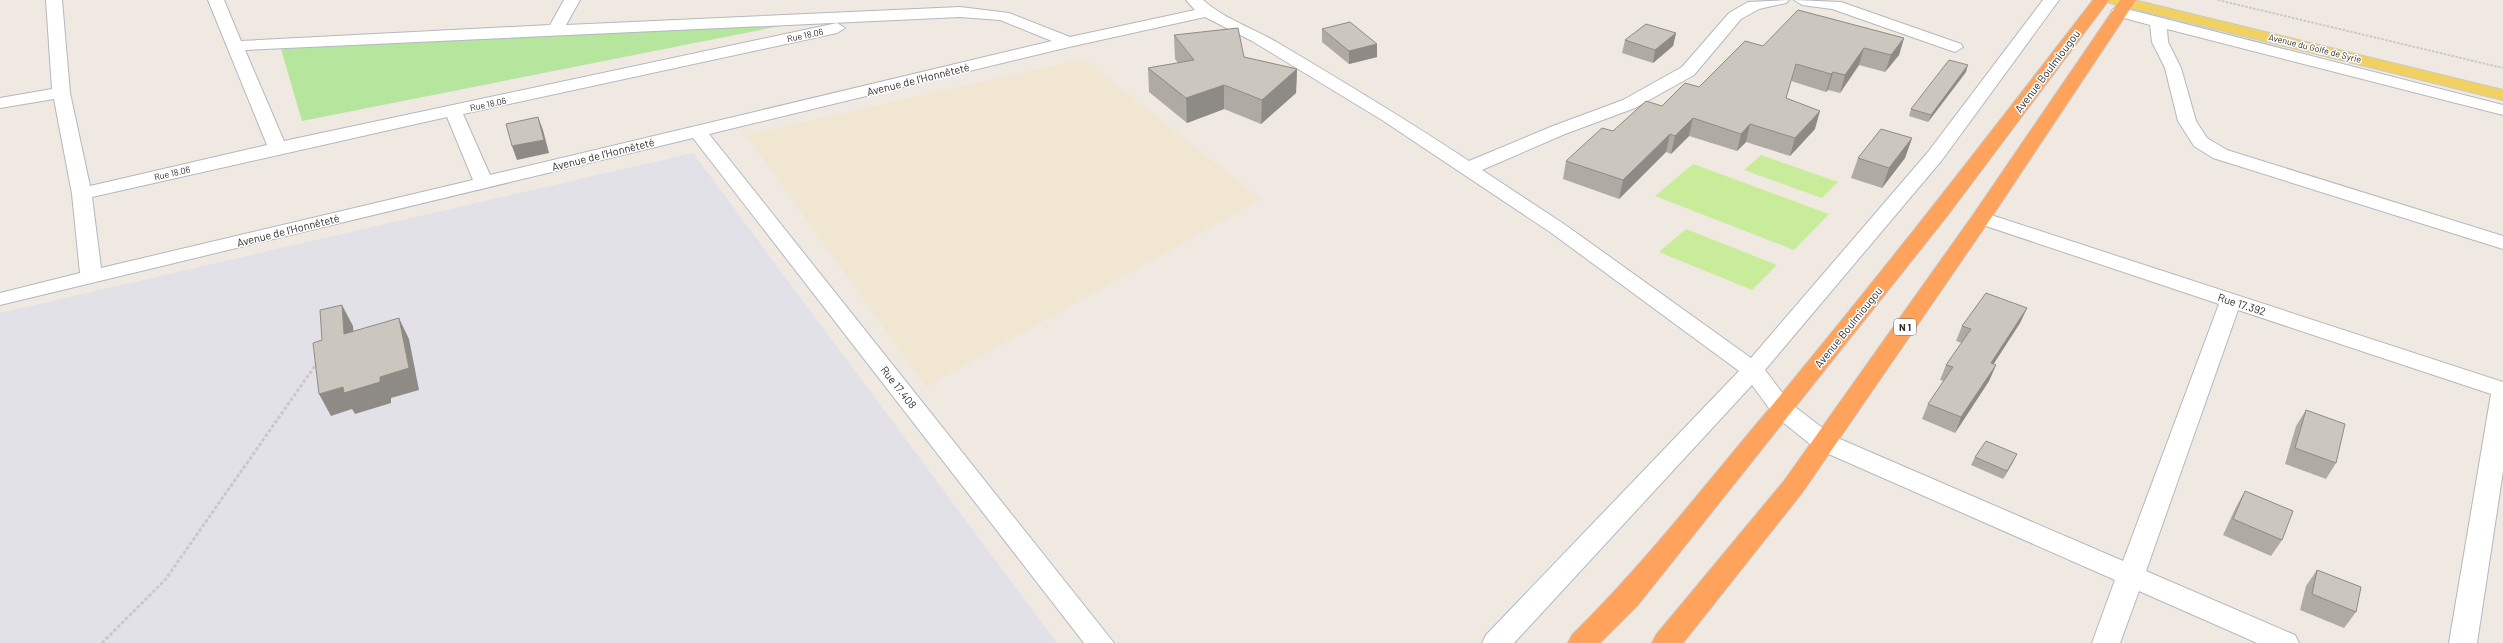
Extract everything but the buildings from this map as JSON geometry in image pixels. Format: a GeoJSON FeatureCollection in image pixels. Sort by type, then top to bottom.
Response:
{"type":"FeatureCollection","features":[{"type":"Feature","properties":{"kind":"highway","name":"Avenue Boulmiougou"},"geometry":{"type":"LineString","coordinates":[[1582,643],[1628,597],[1782,409],[1941,211],[2101,0]]}},
{"type":"Feature","properties":{"kind":"highway","name":"N 1"},"geometry":{"type":"LineString","coordinates":[[1666,643],[1793,487],[1981,218],[2122,4]]}},
{"type":"Feature","properties":{"kind":"main road","name":"Avenue du Golfe de Syrie"},"geometry":{"type":"LineString","coordinates":[[2157,0],[2421,70],[2503,95]]}},
{"type":"Feature","properties":{"kind":"main road","name":"Avenue du Golfe de Syrie"},"geometry":{"type":"LineString","coordinates":[[2122,4],[2421,70],[2503,84]]}},
{"type":"Feature","properties":{"kind":"street"},"geometry":{"type":"LineString","coordinates":[[54,0],[61,93],[82,194],[91,277]]}},
{"type":"Feature","properties":{"kind":"street"},"geometry":{"type":"LineString","coordinates":[[216,0],[278,148]]}},
{"type":"Feature","properties":{"kind":"street"},"geometry":{"type":"LineString","coordinates":[[555,30],[572,0]]}},
{"type":"Feature","properties":{"kind":"street"},"geometry":{"type":"LineString","coordinates":[[1467,169],[1516,147],[1629,104],[1688,71],[1736,16],[1754,5],[1781,0]]}},
{"type":"Feature","properties":{"kind":"street"},"geometry":{"type":"LineString","coordinates":[[1802,0],[1835,6],[1955,47]]}},
{"type":"Feature","properties":{"kind":"street"},"geometry":{"type":"LineString","coordinates":[[1496,643],[1753,370],[1935,156],[2051,0]]}},
{"type":"Feature","properties":{"kind":"street"},"geometry":{"type":"LineString","coordinates":[[2122,4],[2158,22],[2503,110]]}},
{"type":"Feature","properties":{"kind":"street"},"geometry":{"type":"LineString","coordinates":[[1200,6],[1258,38],[1381,112],[1557,228],[1753,370],[1782,409],[1824,442],[2285,643]]}},
{"type":"Feature","properties":{"kind":"street","name":"Avenue de l'Honnêteté"},"geometry":{"type":"LineString","coordinates":[[0,299],[1069,42],[1200,6]]}},
{"type":"Feature","properties":{"kind":"street"},"geometry":{"type":"LineString","coordinates":[[236,46],[555,30],[981,12],[1003,16],[1069,42]]}},
{"type":"Feature","properties":{"kind":"street","name":"Rue 18.06"},"geometry":{"type":"LineString","coordinates":[[82,194],[278,148],[895,15]]}},
{"type":"Feature","properties":{"kind":"street"},"geometry":{"type":"LineString","coordinates":[[2158,22],[2160,42],[2173,68],[2187,121],[2200,142],[2220,154],[2503,243]]}},
{"type":"Feature","properties":{"kind":"street"},"geometry":{"type":"LineString","coordinates":[[0,103],[61,93]]}},
{"type":"Feature","properties":{"kind":"street"},"geometry":{"type":"LineString","coordinates":[[453,111],[484,183]]}},
{"type":"Feature","properties":{"kind":"street","name":"Rue 17.408"},"geometry":{"type":"LineString","coordinates":[[698,132],[1100,643]]}},
{"type":"Feature","properties":{"kind":"street","name":"Rue 17.392"},"geometry":{"type":"LineString","coordinates":[[1981,218],[2503,391]]}},
{"type":"Feature","properties":{"kind":"street"},"geometry":{"type":"LineString","coordinates":[[2106,643],[2231,300]]}},
{"type":"Feature","properties":{"kind":"street"},"geometry":{"type":"LineString","coordinates":[[2463,643],[2503,391]]}},
{"type":"Feature","properties":{"kind":"path"},"geometry":{"type":"LineString","coordinates":[[2218,0],[2503,68]]}},
{"type":"Feature","properties":{"kind":"path"},"geometry":{"type":"LineString","coordinates":[[102,643],[165,580],[314,365],[322,358]]}},
{"type":"Feature","properties":{"kind":"shaded area"},"geometry":{"type":"Polygon","coordinates":[[[1084,59],[1261,199],[926,387],[746,135],[1084,59]]]}},
{"type":"Feature","properties":{"kind":"shaded area"},"geometry":{"type":"Polygon","coordinates":[[[693,153],[1057,643],[0,643],[0,313],[693,153]]]}},
{"type":"Feature","properties":{"kind":"green space"},"geometry":{"type":"Polygon","coordinates":[[[790,24],[302,121],[281,49],[790,24]]]}},
{"type":"Feature","properties":{"kind":"green space"},"geometry":{"type":"Polygon","coordinates":[[[1761,155],[1838,182],[1822,198],[1744,170],[1761,155]]]}},
{"type":"Feature","properties":{"kind":"green space"},"geometry":{"type":"Polygon","coordinates":[[[1693,164],[1829,214],[1794,250],[1655,196],[1693,164]]]}},
{"type":"Feature","properties":{"kind":"green space"},"geometry":{"type":"Polygon","coordinates":[[[1686,229],[1777,265],[1752,290],[1659,252],[1686,229]]]}}]}
